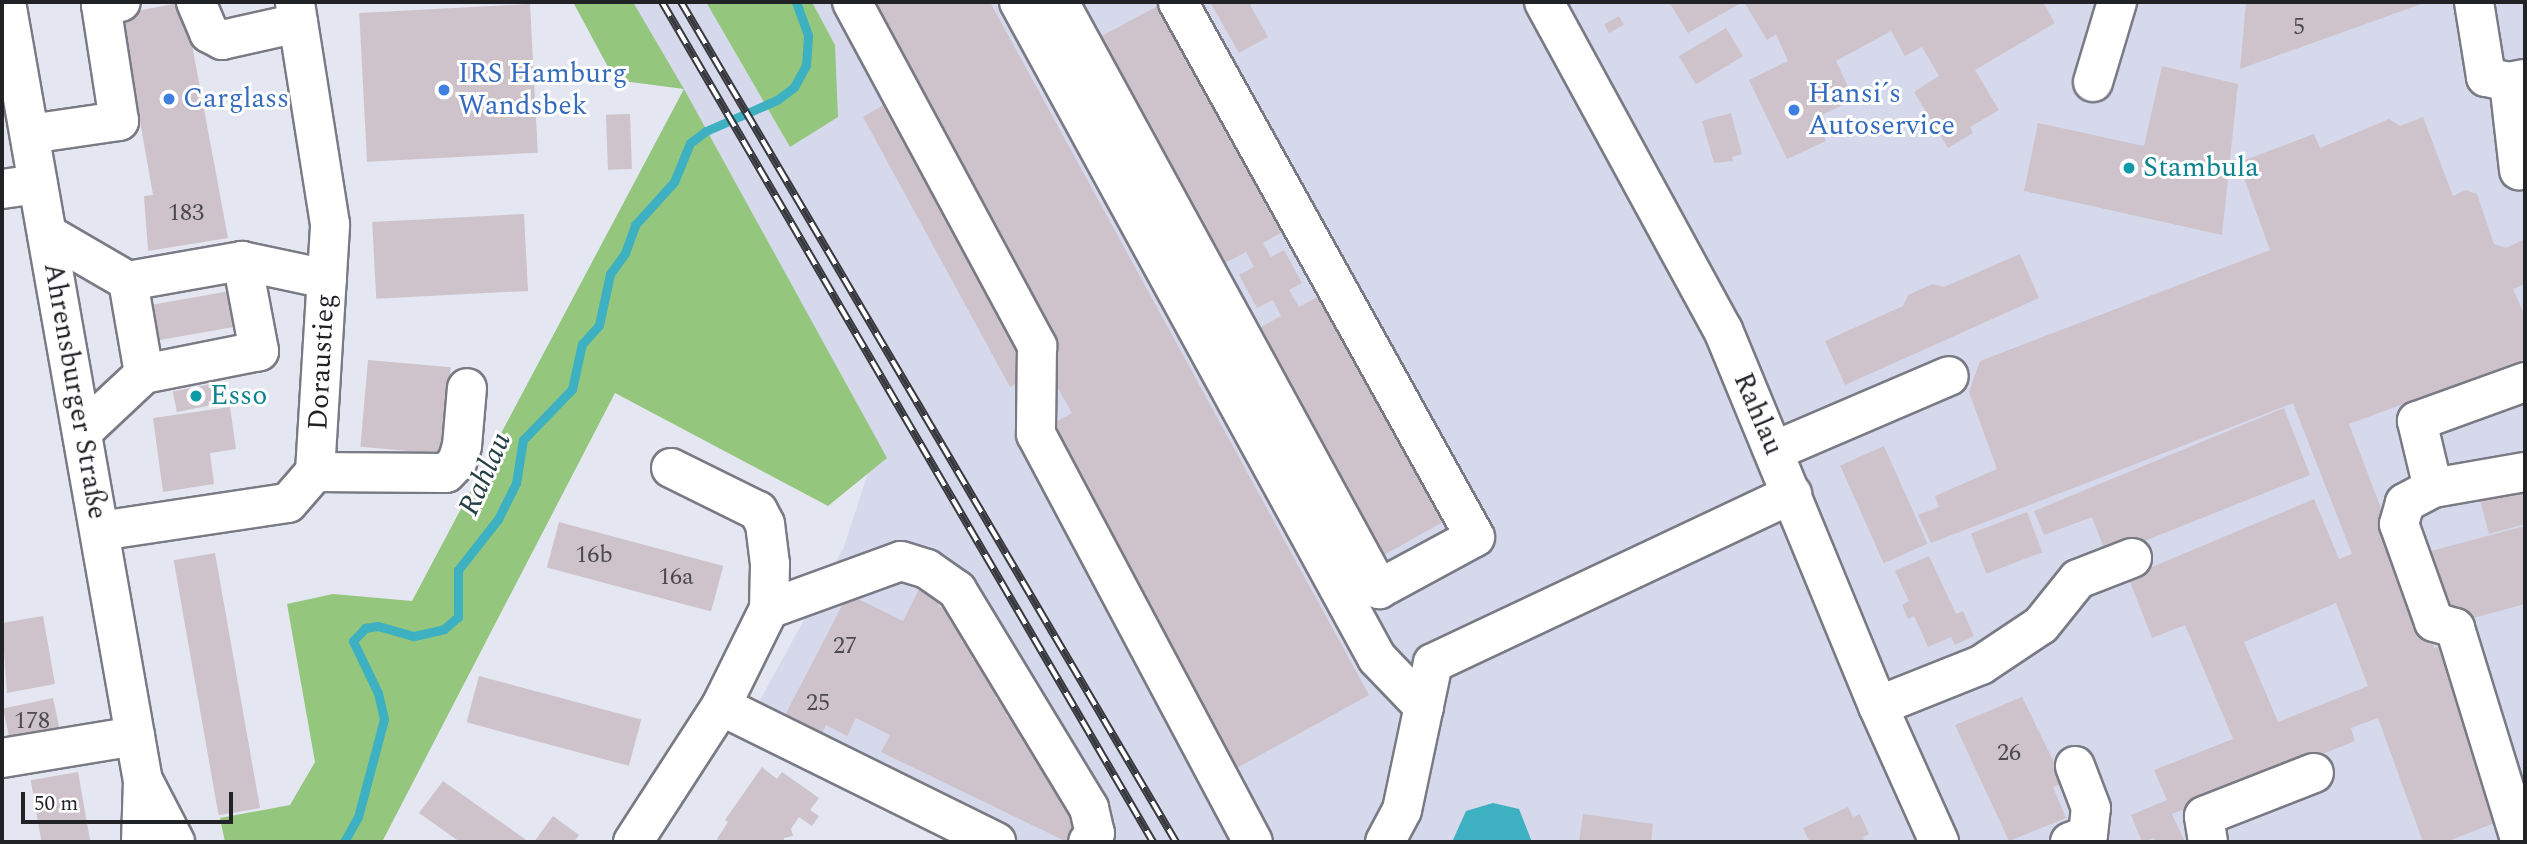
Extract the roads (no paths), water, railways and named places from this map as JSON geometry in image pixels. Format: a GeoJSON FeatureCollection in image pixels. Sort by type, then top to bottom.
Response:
{"type":"FeatureCollection","features":[{"type":"Feature","properties":{"kind":"street","name":"Ahrensburger Straße"},"geometry":{"type":"LineString","coordinates":[[6,2],[30,134],[20,186],[47,234],[143,781],[141,842]]}},
{"type":"Feature","properties":{"kind":"street"},"geometry":{"type":"LineString","coordinates":[[30,134],[119,121],[101,5],[121,2]]}},
{"type":"Feature","properties":{"kind":"street"},"geometry":{"type":"LineString","coordinates":[[196,2],[209,33],[222,40],[300,9]]}},
{"type":"Feature","properties":{"kind":"street"},"geometry":{"type":"LineString","coordinates":[[852,2],[1037,346],[1036,434],[1253,842]]}},
{"type":"Feature","properties":{"kind":"street"},"geometry":{"type":"LineString","coordinates":[[1019,2],[1377,658],[1424,707]]}},
{"type":"Feature","properties":{"kind":"street"},"geometry":{"type":"LineString","coordinates":[[1059,2],[1379,589],[1475,537],[1178,2]]}},
{"type":"Feature","properties":{"kind":"street","name":"Rahlau"},"geometry":{"type":"LineString","coordinates":[[1544,2],[1723,330],[1878,706],[1940,842]]}},
{"type":"Feature","properties":{"kind":"street"},"geometry":{"type":"LineString","coordinates":[[2093,82],[2117,2]]}},
{"type":"Feature","properties":{"kind":"street"},"geometry":{"type":"LineString","coordinates":[[2473,2],[2486,77],[2517,80],[2519,170]]}},
{"type":"Feature","properties":{"kind":"street","name":"Doraustieg"},"geometry":{"type":"LineString","coordinates":[[300,9],[330,225],[315,472]]}},
{"type":"Feature","properties":{"kind":"street"},"geometry":{"type":"LineString","coordinates":[[47,234],[128,281],[243,261],[327,279]]}},
{"type":"Feature","properties":{"kind":"street"},"geometry":{"type":"LineString","coordinates":[[82,432],[144,374],[259,351],[243,261]]}},
{"type":"Feature","properties":{"kind":"street"},"geometry":{"type":"LineString","coordinates":[[128,281],[144,374]]}},
{"type":"Feature","properties":{"kind":"street"},"geometry":{"type":"LineString","coordinates":[[1774,451],[1949,376]]}},
{"type":"Feature","properties":{"kind":"street"},"geometry":{"type":"LineString","coordinates":[[2433,488],[2417,421],[2525,382]]}},
{"type":"Feature","properties":{"kind":"street"},"geometry":{"type":"LineString","coordinates":[[100,531],[288,503],[315,472],[446,472],[457,462],[462,446],[467,388]]}},
{"type":"Feature","properties":{"kind":"street"},"geometry":{"type":"LineString","coordinates":[[633,842],[720,706],[769,610],[770,564],[765,524],[758,511],[671,468]]}},
{"type":"Feature","properties":{"kind":"street"},"geometry":{"type":"LineString","coordinates":[[2521,842],[2455,628],[2434,622],[2399,524],[2405,503],[2433,488],[2525,472]]}},
{"type":"Feature","properties":{"kind":"street"},"geometry":{"type":"LineString","coordinates":[[1385,842],[1402,810],[1433,663],[1792,494]]}},
{"type":"Feature","properties":{"kind":"street"},"geometry":{"type":"LineString","coordinates":[[1878,706],[1981,665],[2041,625],[2078,579],[2132,558]]}},
{"type":"Feature","properties":{"kind":"street"},"geometry":{"type":"LineString","coordinates":[[769,610],[901,561],[927,569],[957,590],[1089,808],[1096,833],[1088,842]]}},
{"type":"Feature","properties":{"kind":"street"},"geometry":{"type":"LineString","coordinates":[[720,706],[996,842]]}},
{"type":"Feature","properties":{"kind":"street"},"geometry":{"type":"LineString","coordinates":[[2,758],[135,736]]}},
{"type":"Feature","properties":{"kind":"street"},"geometry":{"type":"LineString","coordinates":[[2070,842],[2088,835],[2091,808],[2075,766]]}},
{"type":"Feature","properties":{"kind":"street"},"geometry":{"type":"LineString","coordinates":[[2208,842],[2204,816],[2314,773]]}},
{"type":"Feature","properties":{"kind":"street","name":"Ahrensburger Straße"},"geometry":{"type":"LineString","coordinates":[[143,781],[175,842]]}},
{"type":"Feature","properties":{"kind":"water"},"geometry":{"type":"Polygon","coordinates":[[[1493,803],[1519,809],[1532,842],[1452,842],[1466,811],[1493,803]]]}},
{"type":"Feature","properties":{"kind":"waterway","name":"Rahlau"},"geometry":{"type":"LineString","coordinates":[[344,842],[358,817],[384,719],[378,693],[353,641],[365,628],[378,626],[414,636],[444,629],[458,617],[458,570],[498,519],[516,483],[523,440],[572,389],[582,344],[599,325],[610,274],[625,253],[635,225],[674,182],[690,143],[706,131],[777,100],[794,87],[806,65],[808,35],[796,2]]}},
{"type":"Feature","properties":{"kind":"railway"},"geometry":{"type":"LineString","coordinates":[[662,2],[1153,842]]}},
{"type":"Feature","properties":{"kind":"railway"},"geometry":{"type":"LineString","coordinates":[[681,2],[1176,842]]}},
{"type":"Feature","properties":{"kind":"place","name":"IRS Hamburg Wandsbek"},"geometry":{"type":"Point","coordinates":[444,90]}},
{"type":"Feature","properties":{"kind":"place","name":"Carglass"},"geometry":{"type":"Point","coordinates":[169,99]}},
{"type":"Feature","properties":{"kind":"place","name":"Hansi´s Autoservice"},"geometry":{"type":"Point","coordinates":[1794,110]}},
{"type":"Feature","properties":{"kind":"place","name":"Stambula"},"geometry":{"type":"Point","coordinates":[2129,168]}},
{"type":"Feature","properties":{"kind":"place","name":"Esso"},"geometry":{"type":"Point","coordinates":[196,396]}}]}
